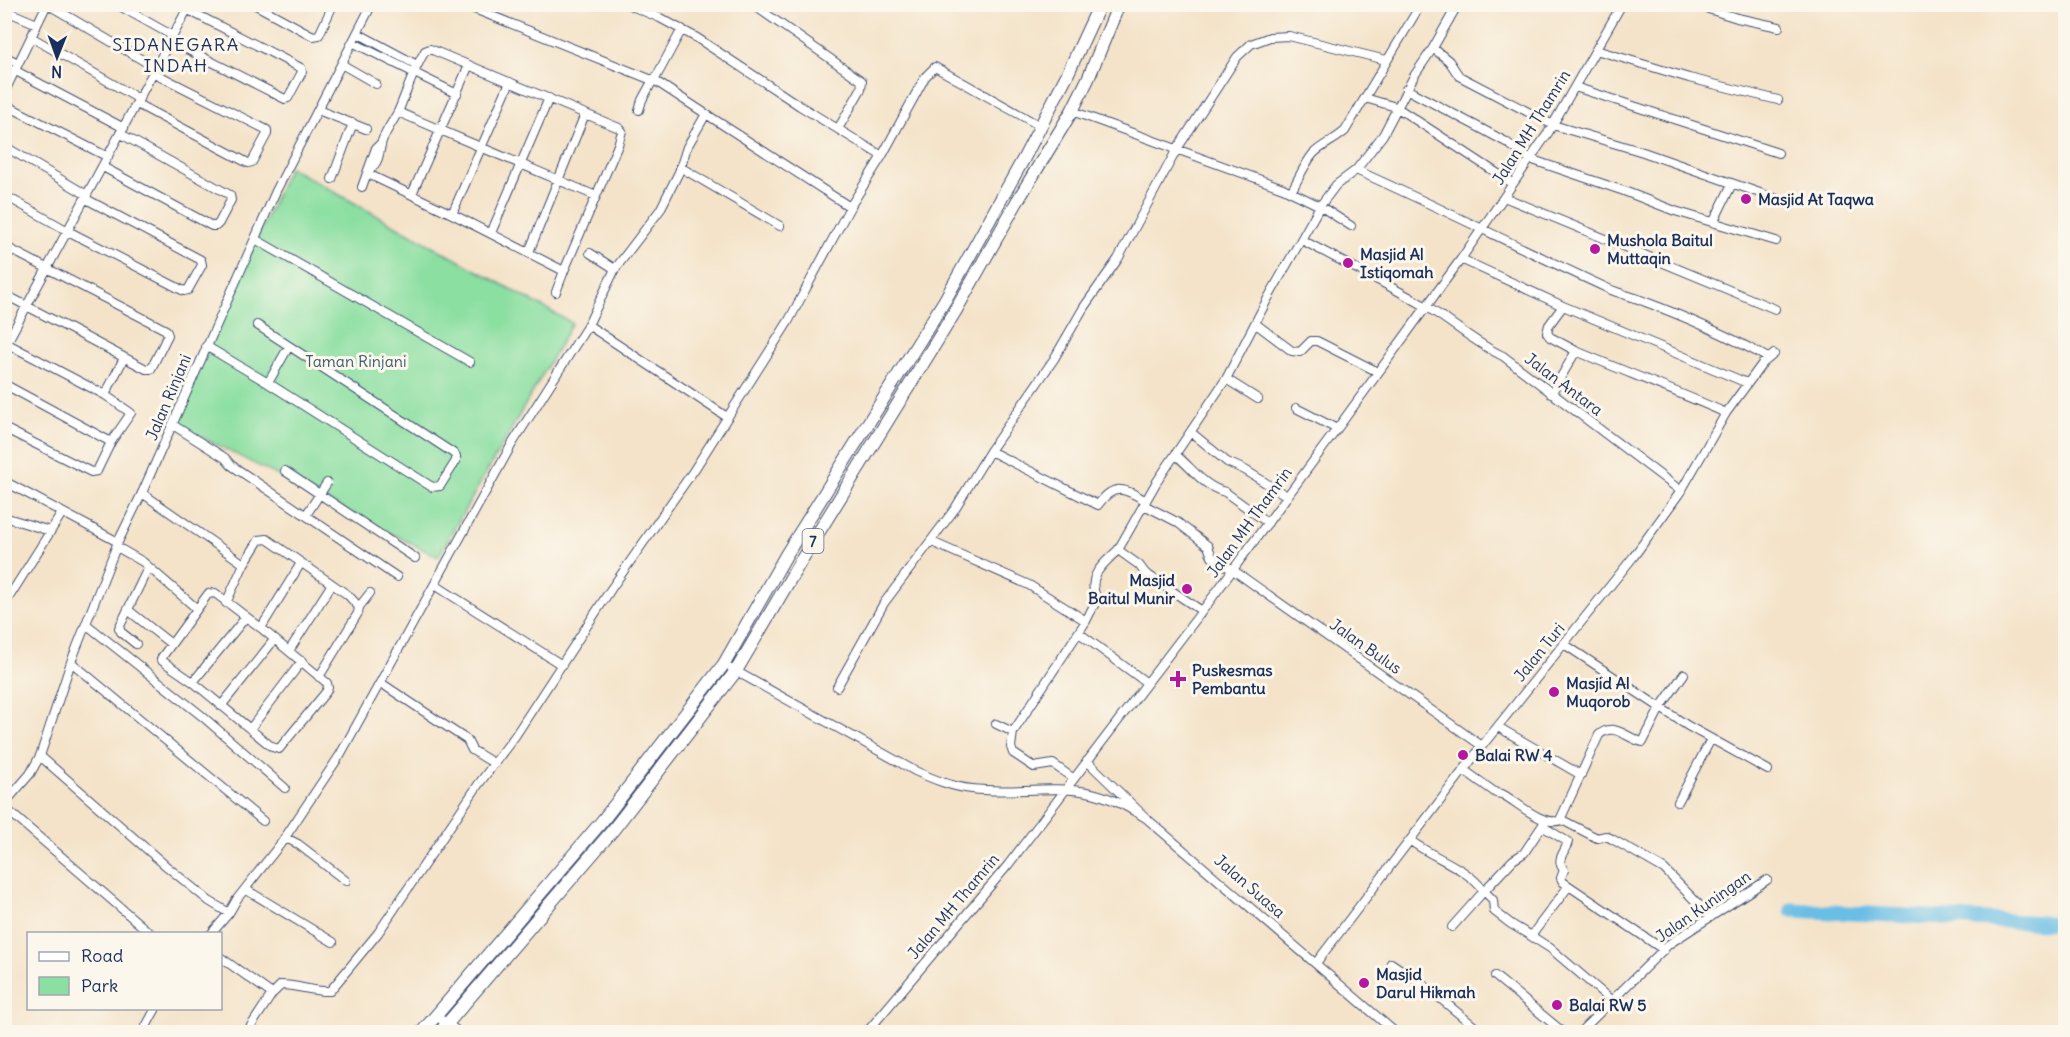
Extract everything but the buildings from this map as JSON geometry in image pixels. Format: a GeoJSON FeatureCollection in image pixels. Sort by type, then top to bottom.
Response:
{"type":"FeatureCollection","features":[{"type":"Feature","properties":{"kind":"highway","name":"7"},"geometry":{"type":"LineString","coordinates":[[422,1032],[603,820],[724,664],[786,555],[945,300],[1041,126],[1100,4]]}},
{"type":"Feature","properties":{"kind":"highway","name":"7"},"geometry":{"type":"LineString","coordinates":[[444,1028],[613,830],[736,671],[799,564],[956,310],[1018,200],[1072,111],[1119,4]]}},
{"type":"Feature","properties":{"kind":"highway"},"geometry":{"type":"LineString","coordinates":[[1068,73],[1088,79]]}},
{"type":"Feature","properties":{"kind":"highway"},"geometry":{"type":"LineString","coordinates":[[1024,158],[1040,165]]}},
{"type":"Feature","properties":{"kind":"highway"},"geometry":{"type":"LineString","coordinates":[[870,420],[883,428]]}},
{"type":"Feature","properties":{"kind":"street"},"geometry":{"type":"LineString","coordinates":[[4,93],[16,66],[47,4],[155,70],[267,130],[267,134],[252,162],[248,163],[31,37]]}},
{"type":"Feature","properties":{"kind":"street"},"geometry":{"type":"LineString","coordinates":[[4,428],[92,472],[97,471],[111,442],[131,413],[105,395],[5,345],[27,307],[172,39],[189,6],[301,68],[302,72],[288,98],[285,99],[172,39],[116,4]]}},
{"type":"Feature","properties":{"kind":"street"},"geometry":{"type":"LineString","coordinates":[[254,4],[313,36],[320,33],[332,7],[331,4]]}},
{"type":"Feature","properties":{"kind":"street","name":"Jalan Rinjani"},"geometry":{"type":"LineString","coordinates":[[4,805],[30,774],[40,756],[71,662],[116,548],[276,191],[343,65],[372,4]]}},
{"type":"Feature","properties":{"kind":"street"},"geometry":{"type":"LineString","coordinates":[[462,4],[654,80],[850,207]]}},
{"type":"Feature","properties":{"kind":"street"},"geometry":{"type":"LineString","coordinates":[[627,4],[682,29],[882,156]]}},
{"type":"Feature","properties":{"kind":"street"},"geometry":{"type":"LineString","coordinates":[[752,4],[862,81],[861,89],[838,129]]}},
{"type":"Feature","properties":{"kind":"street"},"geometry":{"type":"LineString","coordinates":[[1292,192],[1314,153],[1345,131],[1421,4]]}},
{"type":"Feature","properties":{"kind":"street"},"geometry":{"type":"LineString","coordinates":[[1074,778],[1055,765],[1034,766],[1013,753],[1011,747],[1013,732],[1086,621],[1097,599],[1092,590],[1093,578],[1118,550],[1145,503],[1226,379],[1320,206],[1336,185],[1356,170],[1387,129],[1406,89],[1458,4]]}},
{"type":"Feature","properties":{"kind":"street","name":"Jalan MH Thamrin"},"geometry":{"type":"LineString","coordinates":[[867,1032],[1008,865],[1268,523],[1461,259],[1530,159],[1553,125],[1622,4]]}},
{"type":"Feature","properties":{"kind":"street"},"geometry":{"type":"LineString","coordinates":[[1693,4],[1737,18],[1779,27]]}},
{"type":"Feature","properties":{"kind":"street"},"geometry":{"type":"LineString","coordinates":[[4,10],[37,24]]}},
{"type":"Feature","properties":{"kind":"street"},"geometry":{"type":"LineString","coordinates":[[639,110],[640,104],[682,29]]}},
{"type":"Feature","properties":{"kind":"street"},"geometry":{"type":"LineString","coordinates":[[358,34],[457,94]]}},
{"type":"Feature","properties":{"kind":"street"},"geometry":{"type":"LineString","coordinates":[[837,687],[884,603],[932,542],[1054,359],[1084,307],[1118,259],[1177,149],[1228,70],[1251,44],[1270,37],[1292,36],[1386,60]]}},
{"type":"Feature","properties":{"kind":"street"},"geometry":{"type":"LineString","coordinates":[[354,43],[415,69]]}},
{"type":"Feature","properties":{"kind":"street"},"geometry":{"type":"LineString","coordinates":[[1433,48],[1449,61],[1459,76],[1553,125],[1643,152],[1777,199]]}},
{"type":"Feature","properties":{"kind":"street"},"geometry":{"type":"LineString","coordinates":[[362,187],[368,172],[375,165],[381,150],[381,143],[398,112],[415,69],[425,51],[430,49],[619,128],[622,131],[618,146],[556,292]]}},
{"type":"Feature","properties":{"kind":"street"},"geometry":{"type":"LineString","coordinates":[[1596,50],[1689,78],[1778,100]]}},
{"type":"Feature","properties":{"kind":"street"},"geometry":{"type":"LineString","coordinates":[[4,56],[16,66],[230,195],[231,200],[219,223],[212,226],[103,166]]}},
{"type":"Feature","properties":{"kind":"street"},"geometry":{"type":"LineString","coordinates":[[343,65],[376,84]]}},
{"type":"Feature","properties":{"kind":"street"},"geometry":{"type":"LineString","coordinates":[[412,194],[469,65]]}},
{"type":"Feature","properties":{"kind":"street"},"geometry":{"type":"LineString","coordinates":[[247,1032],[272,994],[281,985],[330,991],[378,933],[562,665],[610,590],[661,519],[788,322],[850,207],[882,156],[925,77],[935,67],[1041,126]]}},
{"type":"Feature","properties":{"kind":"street"},"geometry":{"type":"LineString","coordinates":[[452,214],[510,82]]}},
{"type":"Feature","properties":{"kind":"street"},"geometry":{"type":"LineString","coordinates":[[1575,87],[1778,153]]}},
{"type":"Feature","properties":{"kind":"street"},"geometry":{"type":"LineString","coordinates":[[1406,89],[1506,142],[1530,159],[1675,211],[1776,241]]}},
{"type":"Feature","properties":{"kind":"street"},"geometry":{"type":"LineString","coordinates":[[491,233],[549,98]]}},
{"type":"Feature","properties":{"kind":"street"},"geometry":{"type":"LineString","coordinates":[[1365,98],[1396,107],[1512,183]]}},
{"type":"Feature","properties":{"kind":"street"},"geometry":{"type":"LineString","coordinates":[[4,104],[108,157]]}},
{"type":"Feature","properties":{"kind":"street"},"geometry":{"type":"LineString","coordinates":[[318,110],[366,129]]}},
{"type":"Feature","properties":{"kind":"street"},"geometry":{"type":"LineString","coordinates":[[1072,111],[1292,192],[1352,226]]}},
{"type":"Feature","properties":{"kind":"street"},"geometry":{"type":"LineString","coordinates":[[398,112],[596,196]]}},
{"type":"Feature","properties":{"kind":"street"},"geometry":{"type":"LineString","coordinates":[[529,252],[585,114]]}},
{"type":"Feature","properties":{"kind":"street"},"geometry":{"type":"LineString","coordinates":[[212,932],[229,913],[282,842],[340,755],[512,444],[588,325],[615,269],[660,210],[687,147],[706,114]]}},
{"type":"Feature","properties":{"kind":"street"},"geometry":{"type":"LineString","coordinates":[[332,179],[353,123]]}},
{"type":"Feature","properties":{"kind":"street"},"geometry":{"type":"LineString","coordinates":[[4,146],[86,197],[201,260],[202,265],[187,291],[184,291],[4,195]]}},
{"type":"Feature","properties":{"kind":"street"},"geometry":{"type":"LineString","coordinates":[[680,167],[780,226]]}},
{"type":"Feature","properties":{"kind":"street"},"geometry":{"type":"LineString","coordinates":[[1356,170],[1444,209],[1481,230]]}},
{"type":"Feature","properties":{"kind":"street"},"geometry":{"type":"LineString","coordinates":[[368,172],[564,271]]}},
{"type":"Feature","properties":{"kind":"street"},"geometry":{"type":"LineString","coordinates":[[1714,221],[1732,184]]}},
{"type":"Feature","properties":{"kind":"street"},"geometry":{"type":"LineString","coordinates":[[1504,197],[1775,309]]}},
{"type":"Feature","properties":{"kind":"street","name":"Jalan Turi"},"geometry":{"type":"LineString","coordinates":[[1316,963],[1482,746],[1634,556],[1681,491],[1726,413],[1762,364],[1771,356],[1644,301],[1611,290],[1481,230]]}},
{"type":"Feature","properties":{"kind":"street"},"geometry":{"type":"LineString","coordinates":[[255,239],[470,362]]}},
{"type":"Feature","properties":{"kind":"street","name":"Jalan Antara"},"geometry":{"type":"LineString","coordinates":[[1302,240],[1426,306],[1492,352],[1503,356],[1681,491]]}},
{"type":"Feature","properties":{"kind":"street"},"geometry":{"type":"LineString","coordinates":[[4,246],[168,332],[149,369],[4,294]]}},
{"type":"Feature","properties":{"kind":"street"},"geometry":{"type":"LineString","coordinates":[[590,253],[615,269]]}},
{"type":"Feature","properties":{"kind":"street"},"geometry":{"type":"LineString","coordinates":[[1461,259],[1563,306],[1747,383]]}},
{"type":"Feature","properties":{"kind":"street"},"geometry":{"type":"LineString","coordinates":[[1563,306],[1549,326],[1547,333],[1550,337],[1576,351],[1726,413]]}},
{"type":"Feature","properties":{"kind":"street"},"geometry":{"type":"LineString","coordinates":[[1256,324],[1292,351],[1300,352],[1311,341],[1317,341],[1378,372]]}},
{"type":"Feature","properties":{"kind":"street"},"geometry":{"type":"LineString","coordinates":[[206,346],[432,487],[440,486],[456,461],[453,453],[257,325]]}},
{"type":"Feature","properties":{"kind":"street"},"geometry":{"type":"LineString","coordinates":[[588,325],[727,417]]}},
{"type":"Feature","properties":{"kind":"street"},"geometry":{"type":"LineString","coordinates":[[268,383],[290,346]]}},
{"type":"Feature","properties":{"kind":"street"},"geometry":{"type":"LineString","coordinates":[[1551,394],[1576,351]]}},
{"type":"Feature","properties":{"kind":"street"},"geometry":{"type":"LineString","coordinates":[[105,395],[124,358]]}},
{"type":"Feature","properties":{"kind":"street"},"geometry":{"type":"LineString","coordinates":[[1226,379],[1257,399]]}},
{"type":"Feature","properties":{"kind":"street"},"geometry":{"type":"LineString","coordinates":[[4,384],[111,442]]}},
{"type":"Feature","properties":{"kind":"street"},"geometry":{"type":"LineString","coordinates":[[1296,408],[1337,429]]}},
{"type":"Feature","properties":{"kind":"street"},"geometry":{"type":"LineString","coordinates":[[172,427],[225,458],[228,463],[398,577]]}},
{"type":"Feature","properties":{"kind":"street"},"geometry":{"type":"LineString","coordinates":[[1192,433],[1227,462],[1245,470],[1287,496]]}},
{"type":"Feature","properties":{"kind":"street","name":"Jalan Bulus"},"geometry":{"type":"LineString","coordinates":[[990,452],[1098,505],[1110,491],[1128,491],[1177,522],[1208,546],[1212,557],[1482,746]]}},
{"type":"Feature","properties":{"kind":"street"},"geometry":{"type":"LineString","coordinates":[[1176,455],[1196,475],[1217,490],[1225,492],[1268,523]]}},
{"type":"Feature","properties":{"kind":"street"},"geometry":{"type":"LineString","coordinates":[[285,471],[415,558]]}},
{"type":"Feature","properties":{"kind":"street"},"geometry":{"type":"LineString","coordinates":[[4,481],[143,562],[196,608]]}},
{"type":"Feature","properties":{"kind":"street"},"geometry":{"type":"LineString","coordinates":[[306,515],[327,483]]}},
{"type":"Feature","properties":{"kind":"street"},"geometry":{"type":"LineString","coordinates":[[142,493],[244,564]]}},
{"type":"Feature","properties":{"kind":"street"},"geometry":{"type":"LineString","coordinates":[[4,605],[62,513]]}},
{"type":"Feature","properties":{"kind":"street"},"geometry":{"type":"LineString","coordinates":[[6,519],[50,531]]}},
{"type":"Feature","properties":{"kind":"street"},"geometry":{"type":"LineString","coordinates":[[226,603],[256,543],[264,538],[348,595],[359,607]]}},
{"type":"Feature","properties":{"kind":"street"},"geometry":{"type":"LineString","coordinates":[[932,542],[1029,585],[1086,621]]}},
{"type":"Feature","properties":{"kind":"street"},"geometry":{"type":"LineString","coordinates":[[1118,550],[1145,573],[1202,611]]}},
{"type":"Feature","properties":{"kind":"street"},"geometry":{"type":"LineString","coordinates":[[261,628],[301,563]]}},
{"type":"Feature","properties":{"kind":"street"},"geometry":{"type":"LineString","coordinates":[[135,644],[119,629],[148,568]]}},
{"type":"Feature","properties":{"kind":"street"},"geometry":{"type":"LineString","coordinates":[[289,651],[332,584]]}},
{"type":"Feature","properties":{"kind":"street"},"geometry":{"type":"LineString","coordinates":[[435,585],[562,665]]}},
{"type":"Feature","properties":{"kind":"street"},"geometry":{"type":"LineString","coordinates":[[215,593],[246,617],[327,683],[326,692],[279,749],[273,747],[193,682],[161,660],[208,594],[215,593]]}},
{"type":"Feature","properties":{"kind":"street"},"geometry":{"type":"LineString","coordinates":[[319,677],[358,613],[359,607],[370,594]]}},
{"type":"Feature","properties":{"kind":"street"},"geometry":{"type":"LineString","coordinates":[[128,610],[171,644]]}},
{"type":"Feature","properties":{"kind":"street"},"geometry":{"type":"LineString","coordinates":[[193,682],[246,617]]}},
{"type":"Feature","properties":{"kind":"street"},"geometry":{"type":"LineString","coordinates":[[86,624],[177,696],[285,788]]}},
{"type":"Feature","properties":{"kind":"street"},"geometry":{"type":"LineString","coordinates":[[1078,633],[1147,683]]}},
{"type":"Feature","properties":{"kind":"street"},"geometry":{"type":"LineString","coordinates":[[220,706],[274,640]]}},
{"type":"Feature","properties":{"kind":"street"},"geometry":{"type":"LineString","coordinates":[[1564,644],[1660,708],[1768,770]]}},
{"type":"Feature","properties":{"kind":"street"},"geometry":{"type":"LineString","coordinates":[[250,729],[302,661]]}},
{"type":"Feature","properties":{"kind":"street"},"geometry":{"type":"LineString","coordinates":[[71,662],[263,821]]}},
{"type":"Feature","properties":{"kind":"street"},"geometry":{"type":"LineString","coordinates":[[724,664],[915,771],[939,782],[984,790],[1066,789],[1090,792],[1108,798],[1146,818]]}},
{"type":"Feature","properties":{"kind":"street"},"geometry":{"type":"LineString","coordinates":[[1544,823],[1560,820],[1599,735],[1611,728],[1643,742],[1660,708],[1684,674]]}},
{"type":"Feature","properties":{"kind":"street"},"geometry":{"type":"LineString","coordinates":[[381,683],[467,740],[472,750],[495,764]]}},
{"type":"Feature","properties":{"kind":"street"},"geometry":{"type":"LineString","coordinates":[[996,724],[1013,732]]}},
{"type":"Feature","properties":{"kind":"street"},"geometry":{"type":"LineString","coordinates":[[1498,727],[1581,775]]}},
{"type":"Feature","properties":{"kind":"street"},"geometry":{"type":"LineString","coordinates":[[1678,802],[1711,739]]}},
{"type":"Feature","properties":{"kind":"street"},"geometry":{"type":"LineString","coordinates":[[40,756],[208,901],[229,913]]}},
{"type":"Feature","properties":{"kind":"street","name":"Jalan Suasa"},"geometry":{"type":"LineString","coordinates":[[1088,761],[1146,818],[1395,1032]]}},
{"type":"Feature","properties":{"kind":"street"},"geometry":{"type":"LineString","coordinates":[[1464,770],[1496,794],[1502,794],[1544,823],[1568,842],[1560,864],[1564,872],[1561,879],[1568,887],[1664,950]]}},
{"type":"Feature","properties":{"kind":"street"},"geometry":{"type":"LineString","coordinates":[[4,805],[150,932]]}},
{"type":"Feature","properties":{"kind":"street"},"geometry":{"type":"LineString","coordinates":[[1560,820],[1597,838],[1606,836],[1656,863],[1711,917]]}},
{"type":"Feature","properties":{"kind":"street"},"geometry":{"type":"LineString","coordinates":[[1452,927],[1513,860],[1524,853],[1544,823]]}},
{"type":"Feature","properties":{"kind":"street"},"geometry":{"type":"LineString","coordinates":[[282,842],[288,839],[298,844],[345,881]]}},
{"type":"Feature","properties":{"kind":"street"},"geometry":{"type":"LineString","coordinates":[[1411,841],[1433,856],[1466,873],[1493,900],[1494,911],[1550,948],[1612,1001]]}},
{"type":"Feature","properties":{"kind":"street","name":"Jalan Kuningan"},"geometry":{"type":"LineString","coordinates":[[1580,1032],[1669,944],[1767,880]]}},
{"type":"Feature","properties":{"kind":"street"},"geometry":{"type":"LineString","coordinates":[[1531,936],[1568,887]]}},
{"type":"Feature","properties":{"kind":"street"},"geometry":{"type":"LineString","coordinates":[[245,889],[333,942]]}},
{"type":"Feature","properties":{"kind":"street"},"geometry":{"type":"LineString","coordinates":[[222,958],[272,994]]}},
{"type":"Feature","properties":{"kind":"street"},"geometry":{"type":"LineString","coordinates":[[1391,963],[1424,985],[1481,1032]]}},
{"type":"Feature","properties":{"kind":"street"},"geometry":{"type":"LineString","coordinates":[[1495,976],[1563,1032]]}},
{"type":"Feature","properties":{"kind":"street"},"geometry":{"type":"LineString","coordinates":[[143,1032],[155,1010]]}},
{"type":"Feature","properties":{"kind":"street"},"geometry":{"type":"LineString","coordinates":[[436,1016],[444,1028],[459,1032]]}},
{"type":"Feature","properties":{"kind":"green space","name":"Taman Rinjani"},"geometry":{"type":"Polygon","coordinates":[[[289,167],[572,323],[438,557],[174,423],[289,167]]]}},
{"type":"Feature","properties":{"kind":"waterway"},"geometry":{"type":"LineString","coordinates":[[1792,910],[2066,924]]}},
{"type":"Feature","properties":{"kind":"place","name":"Masjid At Taqwa"},"geometry":{"type":"Point","coordinates":[1746,199]}},
{"type":"Feature","properties":{"kind":"place","name":"Mushola Baitul Muttaqin"},"geometry":{"type":"Point","coordinates":[1595,249]}},
{"type":"Feature","properties":{"kind":"place","name":"Masjid Al Istiqomah"},"geometry":{"type":"Point","coordinates":[1348,263]}},
{"type":"Feature","properties":{"kind":"place","name":"Masjid Baitul Munir"},"geometry":{"type":"Point","coordinates":[1187,589]}},
{"type":"Feature","properties":{"kind":"place","name":"Puskesmas Pembantu"},"geometry":{"type":"Point","coordinates":[1178,679]}},
{"type":"Feature","properties":{"kind":"place","name":"Masjid Al Muqorob"},"geometry":{"type":"Point","coordinates":[1554,692]}},
{"type":"Feature","properties":{"kind":"place","name":"Balai RW 4"},"geometry":{"type":"Point","coordinates":[1463,755]}},
{"type":"Feature","properties":{"kind":"place","name":"Masjid Darul Hikmah"},"geometry":{"type":"Point","coordinates":[1364,983]}},
{"type":"Feature","properties":{"kind":"place","name":"Balai RW 5"},"geometry":{"type":"Point","coordinates":[1557,1005]}},
{"type":"Feature","properties":{"kind":"district","name":"SIDANEGARA INDAH"},"geometry":{"type":"Point","coordinates":[176,54]}}]}
